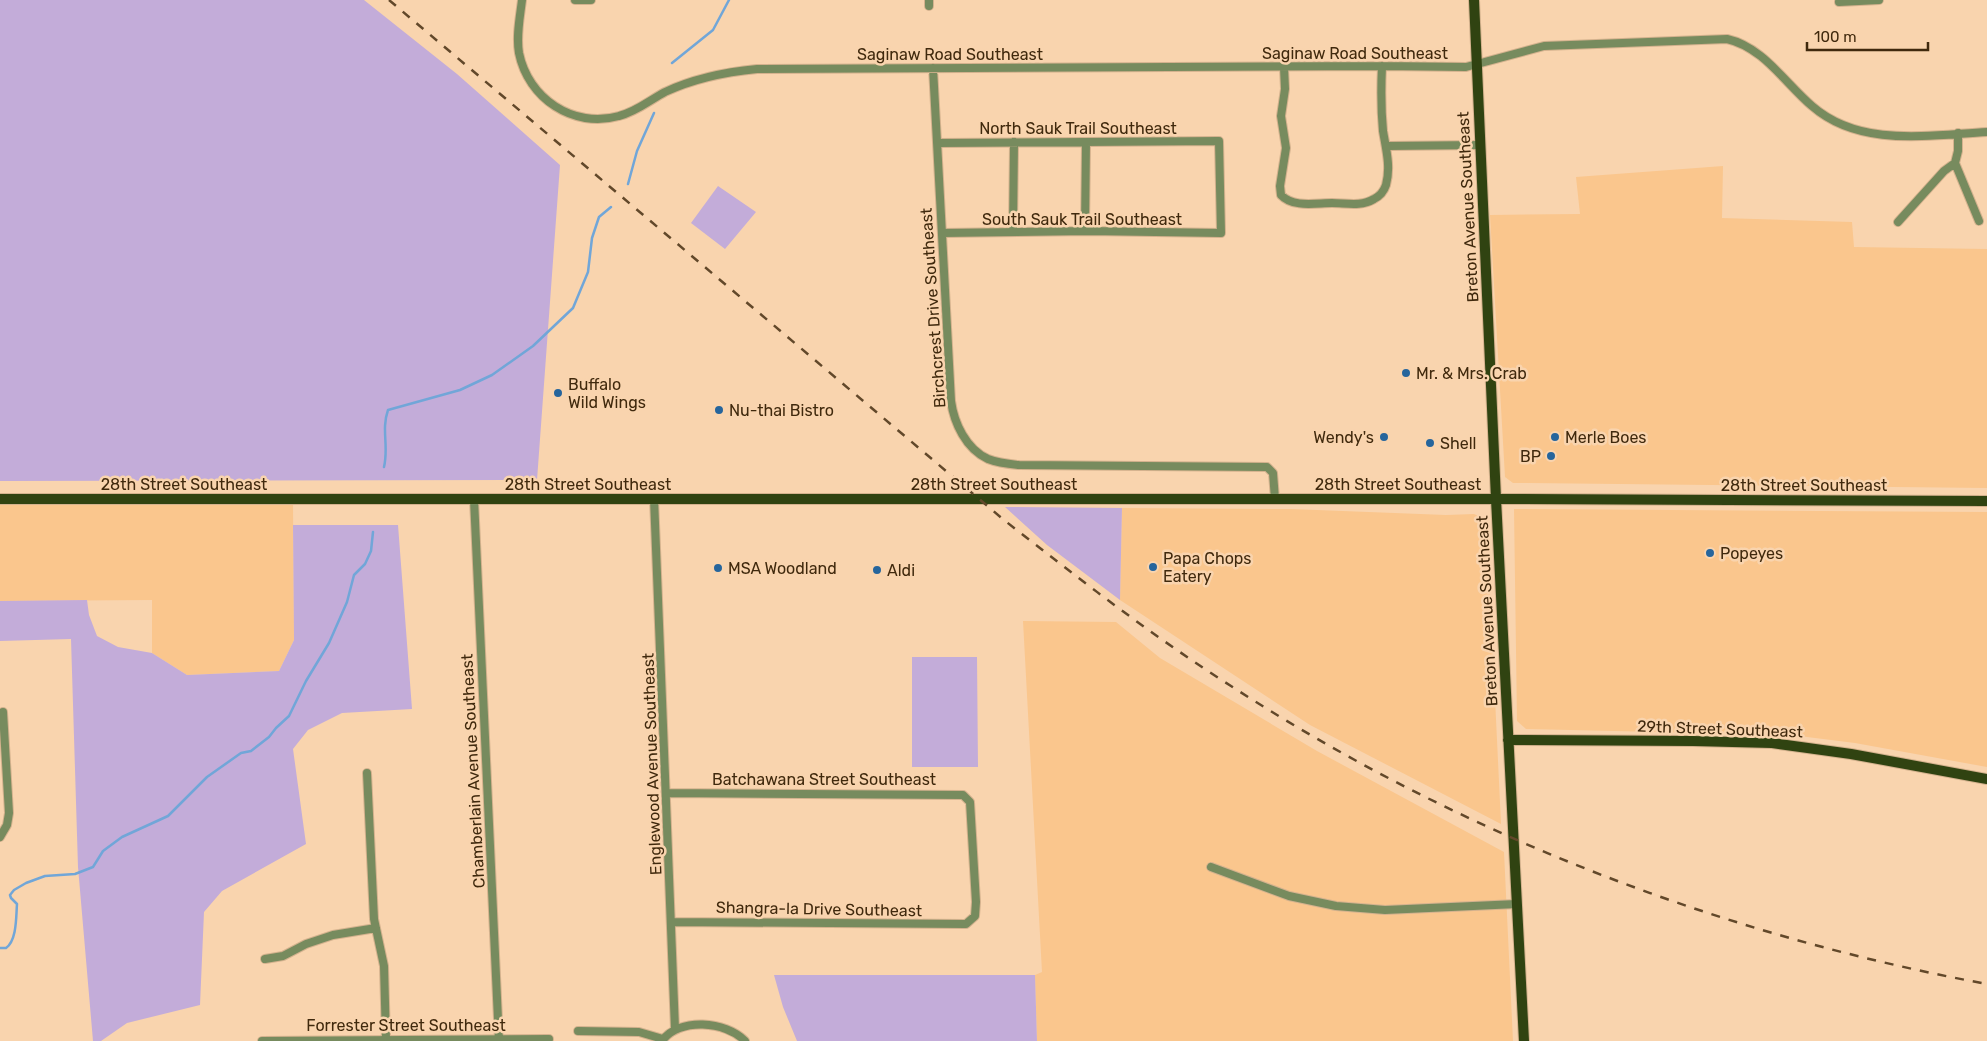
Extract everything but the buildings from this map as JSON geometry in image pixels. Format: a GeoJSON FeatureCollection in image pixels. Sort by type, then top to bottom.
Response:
{"type":"FeatureCollection","features":[{"type":"Feature","properties":{"kind":"main road","name":"Breton Avenue Southeast"},"geometry":{"type":"LineString","coordinates":[[1474,0],[1496,498],[1524,1041]]}},
{"type":"Feature","properties":{"kind":"main road","name":"28th Street Southeast"},"geometry":{"type":"LineString","coordinates":[[0,499],[1496,498],[1987,501]]}},
{"type":"Feature","properties":{"kind":"main road","name":"29th Street Southeast"},"geometry":{"type":"LineString","coordinates":[[1508,740],[1721,741],[1772,744],[1852,754],[1987,779]]}},
{"type":"Feature","properties":{"kind":"street","name":"Saginaw Road Southeast"},"geometry":{"type":"LineString","coordinates":[[522,0],[518,42],[526,74],[538,93],[555,107],[576,116],[587,118],[608,118],[626,114],[675,88],[707,76],[757,69],[1466,67],[1544,46],[1726,39],[1748,46],[1812,107],[1829,119],[1846,126],[1878,136],[1987,132]]}},
{"type":"Feature","properties":{"kind":"street"},"geometry":{"type":"LineString","coordinates":[[575,0],[591,0]]}},
{"type":"Feature","properties":{"kind":"street"},"geometry":{"type":"LineString","coordinates":[[1840,2],[1879,0]]}},
{"type":"Feature","properties":{"kind":"street"},"geometry":{"type":"LineString","coordinates":[[1284,67],[1286,89],[1281,116],[1286,148],[1280,186],[1281,195],[1286,200],[1293,202],[1362,204],[1374,200],[1382,193],[1386,185],[1387,146],[1384,133],[1382,66]]}},
{"type":"Feature","properties":{"kind":"street","name":"Birchcrest Drive Southeast"},"geometry":{"type":"LineString","coordinates":[[933,68],[949,367],[953,414],[964,436],[978,452],[998,462],[1019,465],[1267,467],[1273,473],[1275,499]]}},
{"type":"Feature","properties":{"kind":"street"},"geometry":{"type":"LineString","coordinates":[[1958,134],[1958,151],[1955,163],[1979,221]]}},
{"type":"Feature","properties":{"kind":"street","name":"North Sauk Trail Southeast"},"geometry":{"type":"LineString","coordinates":[[937,143],[1219,141],[1221,233]]}},
{"type":"Feature","properties":{"kind":"street"},"geometry":{"type":"LineString","coordinates":[[1013,231],[1014,142]]}},
{"type":"Feature","properties":{"kind":"street"},"geometry":{"type":"LineString","coordinates":[[1085,231],[1086,142]]}},
{"type":"Feature","properties":{"kind":"street"},"geometry":{"type":"LineString","coordinates":[[1387,146],[1481,145]]}},
{"type":"Feature","properties":{"kind":"street"},"geometry":{"type":"LineString","coordinates":[[1898,222],[1944,171],[1955,163]]}},
{"type":"Feature","properties":{"kind":"street","name":"South Sauk Trail Southeast"},"geometry":{"type":"LineString","coordinates":[[942,233],[1085,231],[1221,233]]}},
{"type":"Feature","properties":{"kind":"street","name":"Englewood Avenue Southeast"},"geometry":{"type":"LineString","coordinates":[[654,498],[675,1029]]}},
{"type":"Feature","properties":{"kind":"street","name":"Chamberlain Avenue Southeast"},"geometry":{"type":"LineString","coordinates":[[474,499],[499,1040]]}},
{"type":"Feature","properties":{"kind":"street"},"geometry":{"type":"LineString","coordinates":[[0,837],[7,825],[9,813],[3,712]]}},
{"type":"Feature","properties":{"kind":"street"},"geometry":{"type":"LineString","coordinates":[[367,774],[376,928],[384,966],[386,1039]]}},
{"type":"Feature","properties":{"kind":"street","name":"Batchawana Street Southeast"},"geometry":{"type":"LineString","coordinates":[[667,793],[954,793],[963,795],[970,802],[971,810],[976,902],[975,916],[966,924]]}},
{"type":"Feature","properties":{"kind":"street"},"geometry":{"type":"LineString","coordinates":[[0,796],[9,796]]}},
{"type":"Feature","properties":{"kind":"street"},"geometry":{"type":"LineString","coordinates":[[1210,867],[1289,896],[1336,906],[1385,910],[1517,904]]}},
{"type":"Feature","properties":{"kind":"street","name":"Shangra-la Drive Southeast"},"geometry":{"type":"LineString","coordinates":[[672,922],[966,924]]}},
{"type":"Feature","properties":{"kind":"street"},"geometry":{"type":"LineString","coordinates":[[265,959],[283,956],[306,944],[333,935],[376,928]]}},
{"type":"Feature","properties":{"kind":"street"},"geometry":{"type":"LineString","coordinates":[[578,1031],[639,1032],[663,1040],[675,1029],[694,1025],[714,1026],[730,1031],[745,1041]]}},
{"type":"Feature","properties":{"kind":"street","name":"Forrester Street Southeast"},"geometry":{"type":"LineString","coordinates":[[262,1041],[549,1039]]}},
{"type":"Feature","properties":{"kind":"shaded area"},"geometry":{"type":"Polygon","coordinates":[[[0,0],[364,0],[457,74],[560,165],[537,480],[0,481],[0,0]]]}},
{"type":"Feature","properties":{"kind":"shaded area"},"geometry":{"type":"Polygon","coordinates":[[[1723,166],[1722,218],[1852,222],[1854,247],[1987,249],[1987,488],[1513,483],[1505,477],[1490,215],[1580,214],[1576,177],[1723,166]]]}},
{"type":"Feature","properties":{"kind":"shaded area"},"geometry":{"type":"Polygon","coordinates":[[[718,186],[756,212],[725,249],[691,223],[718,186]]]}},
{"type":"Feature","properties":{"kind":"shaded area"},"geometry":{"type":"Polygon","coordinates":[[[293,503],[294,640],[279,671],[187,675],[152,653],[152,600],[0,601],[0,505],[293,503]]]}},
{"type":"Feature","properties":{"kind":"shaded area"},"geometry":{"type":"Polygon","coordinates":[[[1005,507],[1122,508],[1120,600],[1047,545],[1005,507]]]}},
{"type":"Feature","properties":{"kind":"shaded area"},"geometry":{"type":"Polygon","coordinates":[[[1122,508],[1291,509],[1446,515],[1474,514],[1481,517],[1485,522],[1487,530],[1501,824],[1310,725],[1120,600],[1122,508]]]}},
{"type":"Feature","properties":{"kind":"shaded area"},"geometry":{"type":"Polygon","coordinates":[[[1514,509],[1987,512],[1987,767],[1855,743],[1791,735],[1526,729],[1517,721],[1514,509]]]}},
{"type":"Feature","properties":{"kind":"shaded area"},"geometry":{"type":"Polygon","coordinates":[[[293,525],[398,525],[412,709],[342,713],[308,730],[293,749],[306,844],[222,891],[204,912],[200,1005],[127,1023],[101,1041],[93,1041],[78,867],[71,639],[0,641],[0,601],[87,600],[89,615],[97,636],[118,647],[152,653],[187,675],[279,671],[294,640],[293,525]]]}},
{"type":"Feature","properties":{"kind":"shaded area"},"geometry":{"type":"Polygon","coordinates":[[[1023,621],[1116,622],[1160,658],[1317,751],[1504,852],[1513,1041],[1037,1041],[1035,975],[1042,972],[1023,621]]]}},
{"type":"Feature","properties":{"kind":"shaded area"},"geometry":{"type":"Polygon","coordinates":[[[912,657],[977,657],[978,767],[912,767],[912,657]]]}},
{"type":"Feature","properties":{"kind":"shaded area"},"geometry":{"type":"Polygon","coordinates":[[[774,975],[1035,975],[1037,1041],[797,1041],[783,1007],[774,975]]]}},
{"type":"Feature","properties":{"kind":"waterway"},"geometry":{"type":"LineString","coordinates":[[672,63],[713,30],[729,0]]}},
{"type":"Feature","properties":{"kind":"waterway"},"geometry":{"type":"LineString","coordinates":[[628,184],[637,151],[654,113]]}},
{"type":"Feature","properties":{"kind":"waterway"},"geometry":{"type":"LineString","coordinates":[[384,467],[386,452],[385,424],[388,410],[460,390],[492,375],[533,346],[573,308],[588,272],[592,238],[599,217],[611,207]]}},
{"type":"Feature","properties":{"kind":"waterway"},"geometry":{"type":"LineString","coordinates":[[0,948],[6,948],[14,934],[17,904],[10,895],[14,890],[45,876],[75,874],[93,867],[103,851],[122,837],[168,816],[207,777],[241,753],[251,751],[269,737],[289,716],[306,681],[329,643],[347,602],[354,575],[365,564],[371,551],[373,532]]}},
{"type":"Feature","properties":{"kind":"railway"},"geometry":{"type":"LineString","coordinates":[[389,0],[1004,520],[1087,585],[1201,667],[1231,686],[1318,739],[1408,788],[1500,832],[1594,872],[1691,907],[1788,938],[1887,963],[1987,984]]}},
{"type":"Feature","properties":{"kind":"place","name":"Mr. & Mrs. Crab"},"geometry":{"type":"Point","coordinates":[1406,373]}},
{"type":"Feature","properties":{"kind":"place","name":"Buffalo Wild Wings"},"geometry":{"type":"Point","coordinates":[558,393]}},
{"type":"Feature","properties":{"kind":"place","name":"Nu-thai Bistro"},"geometry":{"type":"Point","coordinates":[719,410]}},
{"type":"Feature","properties":{"kind":"place","name":"Wendy's"},"geometry":{"type":"Point","coordinates":[1384,437]}},
{"type":"Feature","properties":{"kind":"place","name":"Merle Boes"},"geometry":{"type":"Point","coordinates":[1555,437]}},
{"type":"Feature","properties":{"kind":"place","name":"Shell"},"geometry":{"type":"Point","coordinates":[1430,443]}},
{"type":"Feature","properties":{"kind":"place","name":"BP"},"geometry":{"type":"Point","coordinates":[1551,456]}},
{"type":"Feature","properties":{"kind":"place","name":"Popeyes"},"geometry":{"type":"Point","coordinates":[1710,553]}},
{"type":"Feature","properties":{"kind":"place","name":"Papa Chops Eatery"},"geometry":{"type":"Point","coordinates":[1153,567]}},
{"type":"Feature","properties":{"kind":"place","name":"MSA Woodland"},"geometry":{"type":"Point","coordinates":[718,568]}},
{"type":"Feature","properties":{"kind":"place","name":"Aldi"},"geometry":{"type":"Point","coordinates":[877,570]}}]}
